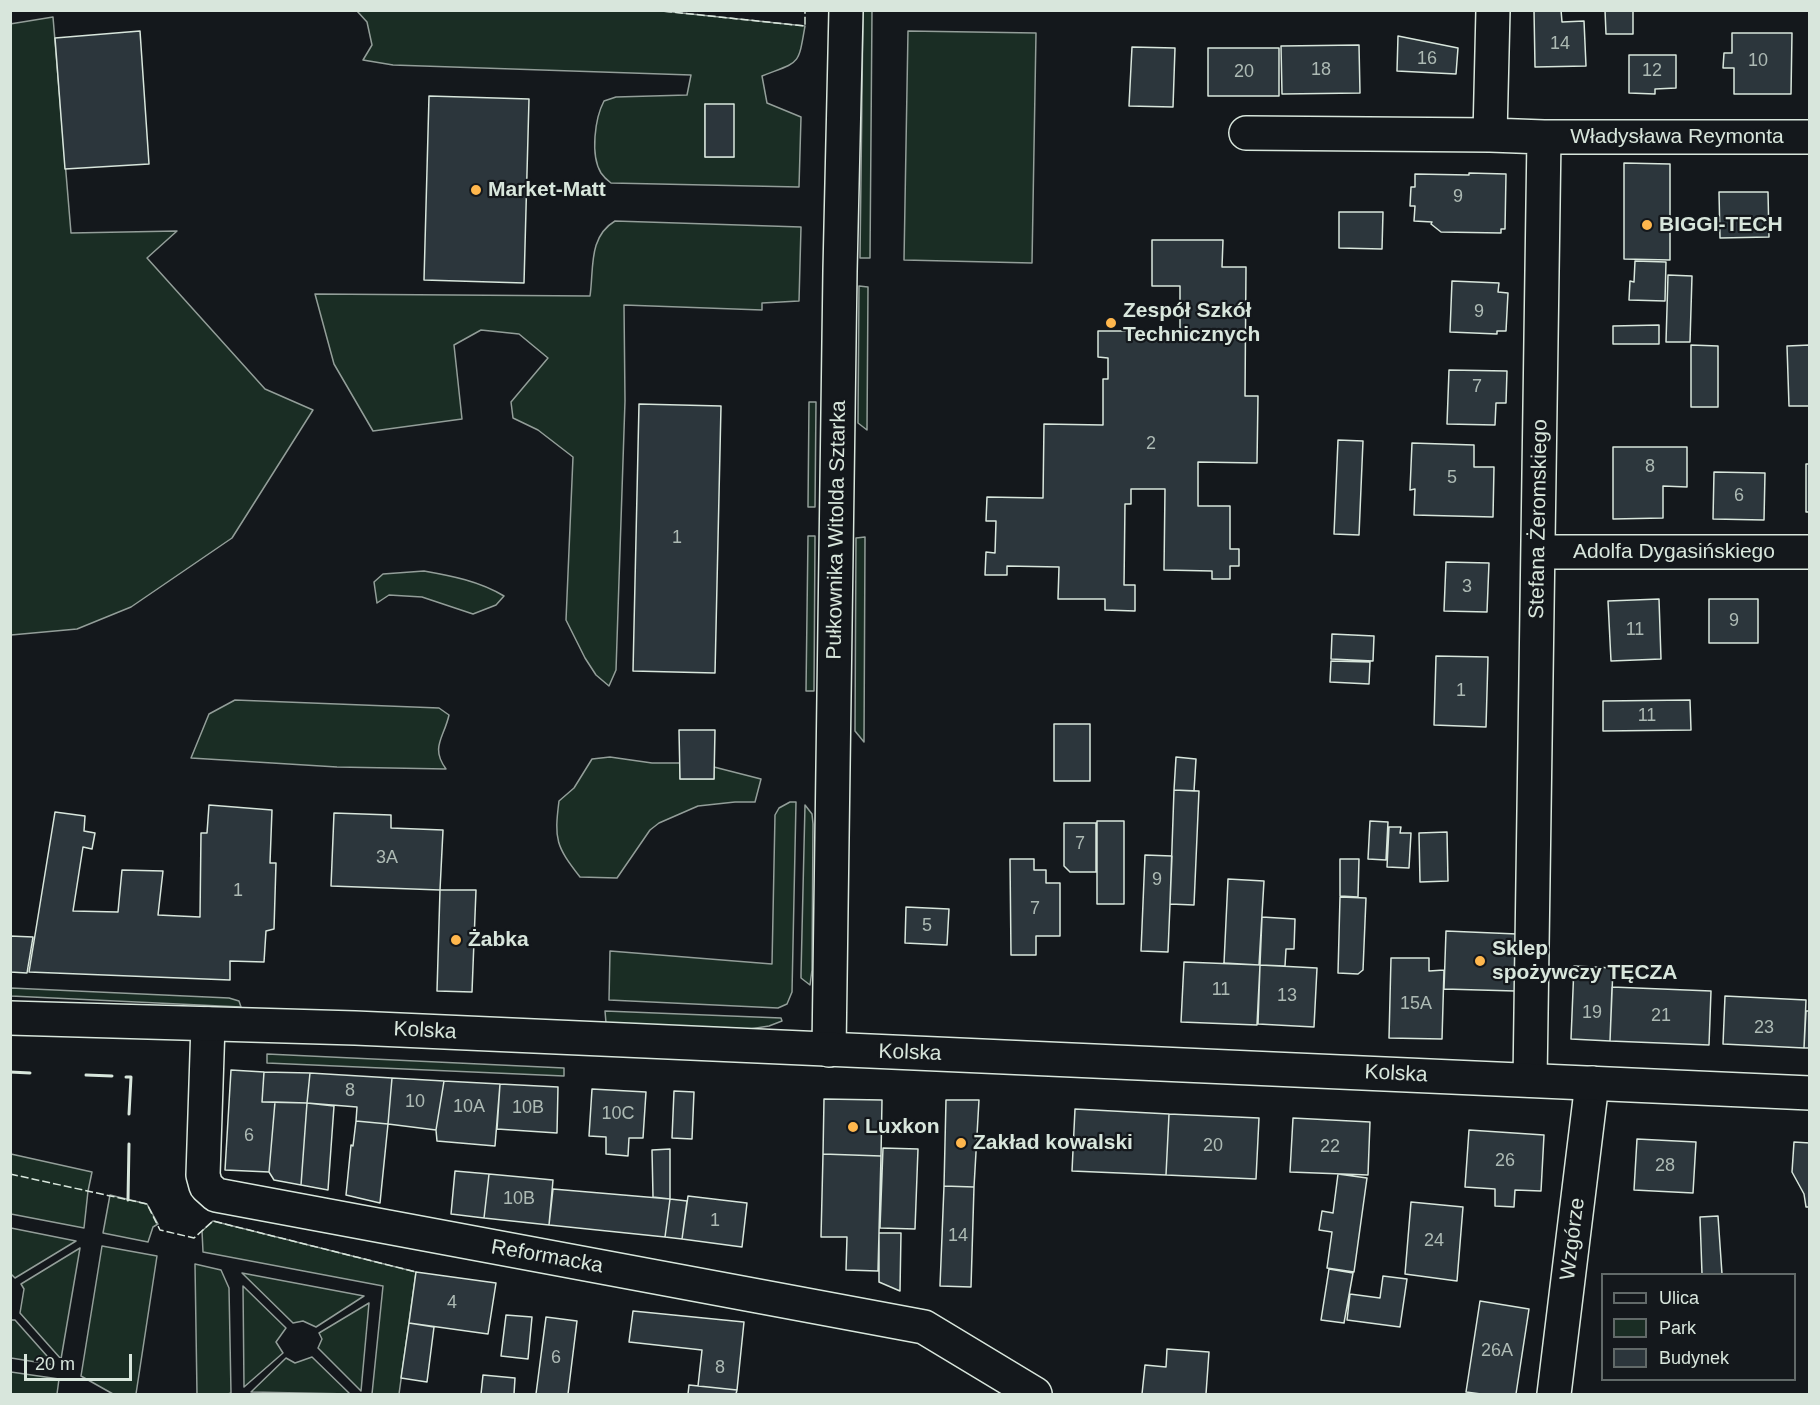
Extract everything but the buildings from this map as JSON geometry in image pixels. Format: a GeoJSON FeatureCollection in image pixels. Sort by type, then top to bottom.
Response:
{"type":"FeatureCollection","features":[{"type":"Feature","properties":{"kind":"street","name":"Pułkownika Witolda Sztarka"},"geometry":{"type":"LineString","coordinates":[[830,1050],[840,261],[846,10]]}},
{"type":"Feature","properties":{"kind":"street"},"geometry":{"type":"LineString","coordinates":[[1490,135],[1492,10]]}},
{"type":"Feature","properties":{"kind":"street"},"geometry":{"type":"LineString","coordinates":[[1246,133],[1544,136]]}},
{"type":"Feature","properties":{"kind":"street","name":"Władysława Reymonta"},"geometry":{"type":"LineString","coordinates":[[1544,136],[1809,137]]}},
{"type":"Feature","properties":{"kind":"street","name":"Stefana Żeromskiego"},"geometry":{"type":"LineString","coordinates":[[1530,1080],[1544,136]]}},
{"type":"Feature","properties":{"kind":"street","name":"Adolfa Dygasińskiego"},"geometry":{"type":"LineString","coordinates":[[1538,552],[1809,552]]}},
{"type":"Feature","properties":{"kind":"street","name":"Kolska"},"geometry":{"type":"LineString","coordinates":[[10,1018],[208,1023],[1809,1093]]}},
{"type":"Feature","properties":{"kind":"street","name":"Reformacka"},"geometry":{"type":"LineString","coordinates":[[208,1023],[203,1175],[206,1186],[216,1195],[924,1327],[1035,1395]]}},
{"type":"Feature","properties":{"kind":"street","name":"Wzgórze"},"geometry":{"type":"LineString","coordinates":[[1554,1395],[1592,1083]]}},
{"type":"Feature","properties":{"kind":"green space"},"geometry":{"type":"Polygon","coordinates":[[[653,10],[805,26],[801,49],[795,61],[784,68],[762,76],[767,103],[801,117],[799,187],[611,183],[601,173],[595,147],[596,127],[604,101],[616,97],[687,95],[691,75],[393,65],[363,60],[372,45],[367,22],[357,11],[653,10]],[[705,104],[705,157],[734,157],[705,104]]]}},
{"type":"Feature","properties":{"kind":"green space"},"geometry":{"type":"Polygon","coordinates":[[[872,10],[870,258],[860,258],[863,11],[872,10]]]}},
{"type":"Feature","properties":{"kind":"green space"},"geometry":{"type":"Polygon","coordinates":[[[53,17],[71,233],[177,231],[147,258],[265,389],[313,410],[232,538],[131,607],[77,629],[11,635],[10,24],[53,17]]]}},
{"type":"Feature","properties":{"kind":"green space"},"geometry":{"type":"Polygon","coordinates":[[[908,31],[1036,33],[1032,263],[904,260],[908,31]]]}},
{"type":"Feature","properties":{"kind":"green space"},"geometry":{"type":"Polygon","coordinates":[[[615,221],[801,227],[799,301],[762,303],[762,310],[624,305],[625,401],[616,670],[609,686],[596,675],[566,620],[573,457],[538,430],[513,418],[511,402],[548,358],[519,334],[481,330],[454,345],[462,419],[373,431],[334,364],[315,294],[590,296],[596,245],[606,228],[615,221]]]}},
{"type":"Feature","properties":{"kind":"green space"},"geometry":{"type":"Polygon","coordinates":[[[859,286],[868,287],[867,430],[858,423],[859,286]]]}},
{"type":"Feature","properties":{"kind":"green space"},"geometry":{"type":"Polygon","coordinates":[[[809,402],[816,402],[815,507],[808,507],[809,402]]]}},
{"type":"Feature","properties":{"kind":"green space"},"geometry":{"type":"Polygon","coordinates":[[[808,536],[815,536],[814,691],[806,691],[808,536]]]}},
{"type":"Feature","properties":{"kind":"green space"},"geometry":{"type":"Polygon","coordinates":[[[865,537],[864,742],[855,731],[856,538],[865,537]]]}},
{"type":"Feature","properties":{"kind":"green space"},"geometry":{"type":"Polygon","coordinates":[[[424,571],[475,583],[504,596],[496,605],[473,614],[422,597],[389,595],[377,603],[374,582],[383,574],[424,571]]]}},
{"type":"Feature","properties":{"kind":"green space"},"geometry":{"type":"Polygon","coordinates":[[[235,700],[439,708],[449,715],[439,748],[441,761],[446,769],[337,767],[191,758],[209,714],[235,700]]]}},
{"type":"Feature","properties":{"kind":"green space"},"geometry":{"type":"Polygon","coordinates":[[[610,757],[652,763],[680,763],[680,779],[714,779],[714,767],[761,779],[755,802],[698,806],[659,823],[650,830],[617,878],[580,877],[561,850],[557,834],[559,801],[574,788],[592,759],[610,757]]]}},
{"type":"Feature","properties":{"kind":"green space"},"geometry":{"type":"Polygon","coordinates":[[[790,802],[796,802],[792,992],[787,1004],[778,1008],[609,1000],[610,951],[772,964],[775,815],[779,808],[790,802]]]}},
{"type":"Feature","properties":{"kind":"green space"},"geometry":{"type":"Polygon","coordinates":[[[805,805],[812,814],[813,824],[810,985],[801,978],[805,805]]]}},
{"type":"Feature","properties":{"kind":"green space"},"geometry":{"type":"Polygon","coordinates":[[[11,988],[229,998],[239,1001],[241,1007],[11,996],[11,988]]]}},
{"type":"Feature","properties":{"kind":"green space"},"geometry":{"type":"Polygon","coordinates":[[[605,1011],[781,1018],[782,1021],[750,1029],[606,1023],[605,1011]]]}},
{"type":"Feature","properties":{"kind":"green space"},"geometry":{"type":"Polygon","coordinates":[[[267,1054],[564,1068],[564,1076],[267,1063],[267,1054]]]}},
{"type":"Feature","properties":{"kind":"green space"},"geometry":{"type":"Polygon","coordinates":[[[11,1154],[92,1172],[84,1228],[11,1214],[11,1154]]]}},
{"type":"Feature","properties":{"kind":"green space"},"geometry":{"type":"Polygon","coordinates":[[[110,1195],[147,1204],[158,1224],[153,1227],[148,1242],[103,1233],[110,1195]]]}},
{"type":"Feature","properties":{"kind":"green space"},"geometry":{"type":"Polygon","coordinates":[[[213,1221],[416,1272],[399,1394],[372,1394],[383,1286],[203,1252],[202,1231],[213,1221]]]}},
{"type":"Feature","properties":{"kind":"green space"},"geometry":{"type":"Polygon","coordinates":[[[11,1228],[76,1241],[15,1278],[11,1274],[11,1228]]]}},
{"type":"Feature","properties":{"kind":"green space"},"geometry":{"type":"Polygon","coordinates":[[[102,1246],[157,1256],[136,1394],[113,1394],[81,1376],[102,1246]]]}},
{"type":"Feature","properties":{"kind":"green space"},"geometry":{"type":"Polygon","coordinates":[[[80,1248],[61,1359],[20,1313],[24,1289],[21,1284],[80,1248]]]}},
{"type":"Feature","properties":{"kind":"green space"},"geometry":{"type":"Polygon","coordinates":[[[195,1264],[221,1270],[229,1288],[231,1393],[228,1394],[197,1394],[195,1264]]]}},
{"type":"Feature","properties":{"kind":"green space"},"geometry":{"type":"Polygon","coordinates":[[[242,1273],[364,1296],[316,1327],[303,1321],[293,1323],[242,1273]]]}},
{"type":"Feature","properties":{"kind":"green space"},"geometry":{"type":"Polygon","coordinates":[[[243,1286],[286,1328],[276,1342],[283,1353],[244,1387],[243,1286]]]}},
{"type":"Feature","properties":{"kind":"green space"},"geometry":{"type":"Polygon","coordinates":[[[369,1303],[361,1391],[318,1348],[322,1339],[319,1333],[369,1303]]]}},
{"type":"Feature","properties":{"kind":"green space"},"geometry":{"type":"Polygon","coordinates":[[[10,1320],[15,1320],[55,1365],[11,1358],[10,1320]]]}},
{"type":"Feature","properties":{"kind":"green space"},"geometry":{"type":"Polygon","coordinates":[[[312,1357],[350,1394],[251,1392],[286,1358],[295,1363],[312,1357]]]}},
{"type":"Feature","properties":{"kind":"green space"},"geometry":{"type":"Polygon","coordinates":[[[11,1372],[59,1379],[57,1394],[11,1394],[11,1372]]]}},
{"type":"Feature","properties":{"kind":"fence"},"geometry":{"type":"LineString","coordinates":[[653,10],[805,26],[805,10]]}},
{"type":"Feature","properties":{"kind":"fence"},"geometry":{"type":"LineString","coordinates":[[10,1174],[147,1204],[160,1230],[194,1238],[213,1221],[416,1272]]}},
{"type":"Feature","properties":{"kind":"wall"},"geometry":{"type":"LineString","coordinates":[[10,1072],[30,1073]]}},
{"type":"Feature","properties":{"kind":"wall"},"geometry":{"type":"LineString","coordinates":[[86,1075],[112,1076]]}},
{"type":"Feature","properties":{"kind":"wall"},"geometry":{"type":"LineString","coordinates":[[126,1077],[131,1077],[129,1114]]}},
{"type":"Feature","properties":{"kind":"wall"},"geometry":{"type":"LineString","coordinates":[[128,1200],[129,1144]]}},
{"type":"Feature","properties":{"kind":"place","name":"Market-Matt"},"geometry":{"type":"Point","coordinates":[476,190]}},
{"type":"Feature","properties":{"kind":"place","name":"BIGGI-TECH"},"geometry":{"type":"Point","coordinates":[1647,225]}},
{"type":"Feature","properties":{"kind":"place","name":"Zespół Szkół Technicznych"},"geometry":{"type":"Point","coordinates":[1111,323]}},
{"type":"Feature","properties":{"kind":"place","name":"Żabka"},"geometry":{"type":"Point","coordinates":[456,940]}},
{"type":"Feature","properties":{"kind":"place","name":"Sklep spożywczy TĘCZA"},"geometry":{"type":"Point","coordinates":[1480,961]}},
{"type":"Feature","properties":{"kind":"place","name":"Luxkon"},"geometry":{"type":"Point","coordinates":[853,1127]}},
{"type":"Feature","properties":{"kind":"place","name":"Zakład kowalski"},"geometry":{"type":"Point","coordinates":[961,1143]}}]}
